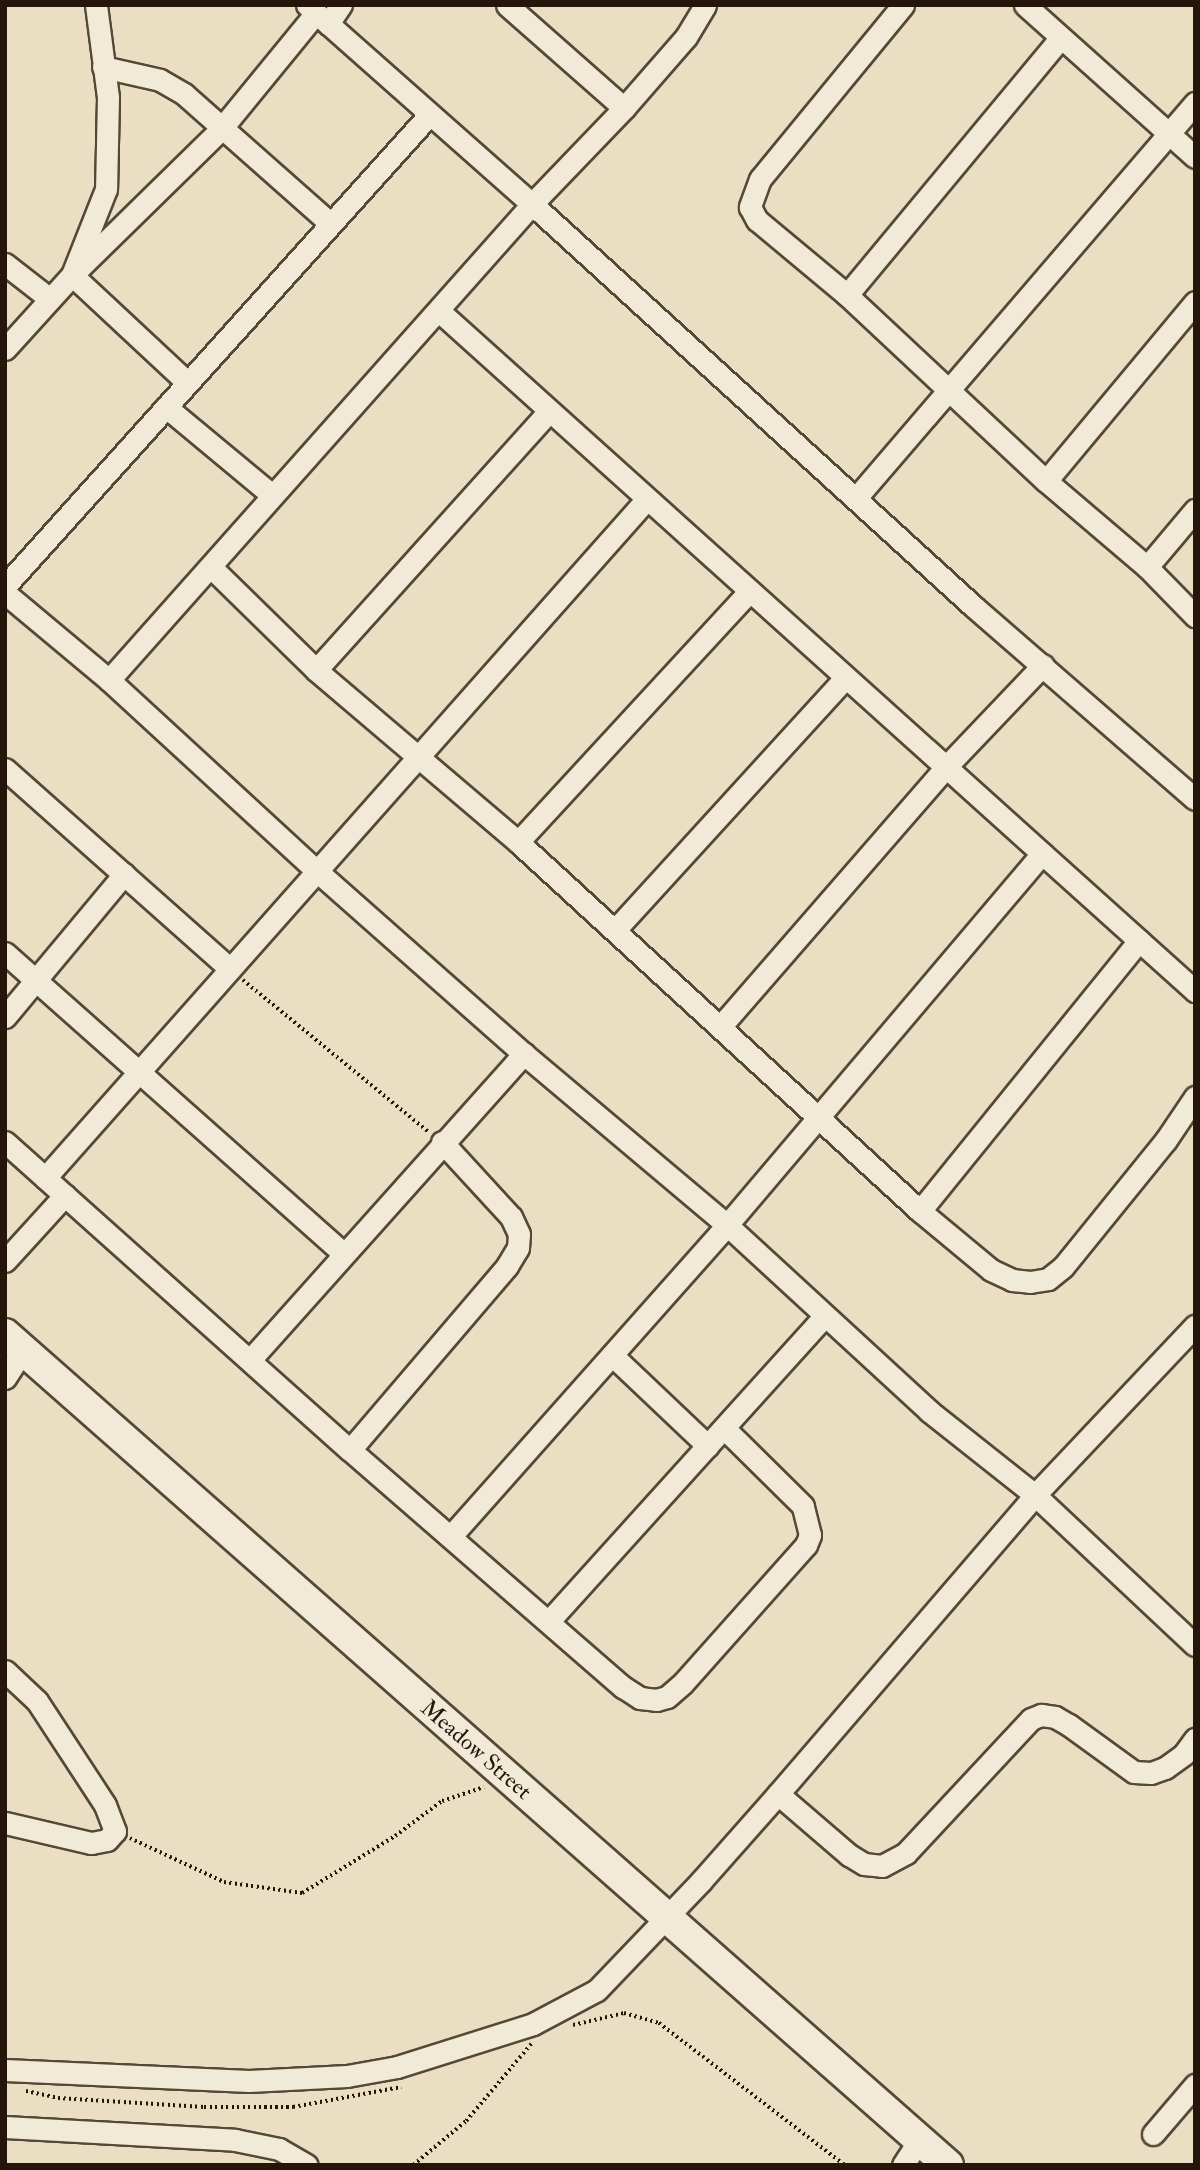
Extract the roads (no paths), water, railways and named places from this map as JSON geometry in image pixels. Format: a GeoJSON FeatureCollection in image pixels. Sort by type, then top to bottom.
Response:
{"type":"FeatureCollection","features":[{"type":"Feature","properties":{"kind":"street"},"geometry":{"type":"LineString","coordinates":[[72,275],[106,189],[108,97],[96,5]]}},
{"type":"Feature","properties":{"kind":"street"},"geometry":{"type":"LineString","coordinates":[[5,349],[72,275],[221,129],[317,14],[341,5]]}},
{"type":"Feature","properties":{"kind":"street"},"geometry":{"type":"LineString","coordinates":[[506,5],[624,108]]}},
{"type":"Feature","properties":{"kind":"street"},"geometry":{"type":"LineString","coordinates":[[109,680],[532,204],[624,108],[685,37],[705,5]]}},
{"type":"Feature","properties":{"kind":"street"},"geometry":{"type":"LineString","coordinates":[[903,5],[761,179],[751,198],[750,207],[757,220],[847,295],[1046,481],[1147,567],[1195,616]]}},
{"type":"Feature","properties":{"kind":"street"},"geometry":{"type":"LineString","coordinates":[[1025,5],[1195,157]]}},
{"type":"Feature","properties":{"kind":"street"},"geometry":{"type":"LineString","coordinates":[[317,14],[532,204],[973,606],[1195,799]]}},
{"type":"Feature","properties":{"kind":"street"},"geometry":{"type":"LineString","coordinates":[[847,295],[1060,38]]}},
{"type":"Feature","properties":{"kind":"street"},"geometry":{"type":"LineString","coordinates":[[103,67],[160,80],[184,94],[331,224]]}},
{"type":"Feature","properties":{"kind":"street"},"geometry":{"type":"LineString","coordinates":[[856,498],[1195,103]]}},
{"type":"Feature","properties":{"kind":"street"},"geometry":{"type":"LineString","coordinates":[[5,586],[430,114]]}},
{"type":"Feature","properties":{"kind":"street"},"geometry":{"type":"LineString","coordinates":[[5,264],[50,299]]}},
{"type":"Feature","properties":{"kind":"street"},"geometry":{"type":"LineString","coordinates":[[72,275],[188,383]]}},
{"type":"Feature","properties":{"kind":"street"},"geometry":{"type":"LineString","coordinates":[[1046,481],[1195,302]]}},
{"type":"Feature","properties":{"kind":"street"},"geometry":{"type":"LineString","coordinates":[[439,311],[548,412],[1195,991]]}},
{"type":"Feature","properties":{"kind":"street"},"geometry":{"type":"LineString","coordinates":[[166,407],[272,495]]}},
{"type":"Feature","properties":{"kind":"street"},"geometry":{"type":"LineString","coordinates":[[316,670],[548,412]]}},
{"type":"Feature","properties":{"kind":"street"},"geometry":{"type":"LineString","coordinates":[[45,1178],[416,756],[646,500]]}},
{"type":"Feature","properties":{"kind":"street"},"geometry":{"type":"LineString","coordinates":[[1147,567],[1195,510]]}},
{"type":"Feature","properties":{"kind":"street"},"geometry":{"type":"LineString","coordinates":[[211,567],[316,670],[518,842],[920,1211],[991,1270],[1012,1280],[1030,1282],[1048,1279],[1063,1267],[1189,1110],[1195,1097]]}},
{"type":"Feature","properties":{"kind":"street"},"geometry":{"type":"LineString","coordinates":[[518,842],[749,592]]}},
{"type":"Feature","properties":{"kind":"street"},"geometry":{"type":"LineString","coordinates":[[5,593],[109,680],[317,871],[524,1054],[727,1225],[929,1411],[1035,1495],[1195,1645]]}},
{"type":"Feature","properties":{"kind":"street"},"geometry":{"type":"LineString","coordinates":[[720,1027],[945,768],[1043,665]]}},
{"type":"Feature","properties":{"kind":"street"},"geometry":{"type":"LineString","coordinates":[[615,930],[845,678]]}},
{"type":"Feature","properties":{"kind":"street"},"geometry":{"type":"LineString","coordinates":[[5,769],[230,970]]}},
{"type":"Feature","properties":{"kind":"street"},"geometry":{"type":"LineString","coordinates":[[451,1536],[727,1225],[1042,855]]}},
{"type":"Feature","properties":{"kind":"street"},"geometry":{"type":"LineString","coordinates":[[5,1017],[124,874]]}},
{"type":"Feature","properties":{"kind":"street"},"geometry":{"type":"LineString","coordinates":[[920,1211],[1139,942]]}},
{"type":"Feature","properties":{"kind":"street"},"geometry":{"type":"LineString","coordinates":[[5,953],[343,1253]]}},
{"type":"Feature","properties":{"kind":"street"},"geometry":{"type":"LineString","coordinates":[[250,1360],[442,1142],[524,1054]]}},
{"type":"Feature","properties":{"kind":"street"},"geometry":{"type":"LineString","coordinates":[[5,1142],[350,1450],[623,1687],[640,1698],[656,1700],[667,1697],[701,1665],[806,1545],[810,1535],[803,1506],[724,1428]]}},
{"type":"Feature","properties":{"kind":"street"},"geometry":{"type":"LineString","coordinates":[[350,1450],[507,1266],[518,1248],[519,1234],[511,1217],[442,1142]]}},
{"type":"Feature","properties":{"kind":"street"},"geometry":{"type":"LineString","coordinates":[[5,1261],[65,1195]]}},
{"type":"Feature","properties":{"kind":"street"},"geometry":{"type":"LineString","coordinates":[[550,1621],[825,1316]]}},
{"type":"Feature","properties":{"kind":"street"},"geometry":{"type":"LineString","coordinates":[[5,2070],[286,2081],[347,2077],[397,2067],[533,2024],[597,1990],[668,1917],[778,1794],[1035,1495],[1195,1326]]}},
{"type":"Feature","properties":{"kind":"street"},"geometry":{"type":"LineString","coordinates":[[5,1378],[14,1342]]}},
{"type":"Feature","properties":{"kind":"street","name":"Meadow Street"},"geometry":{"type":"LineString","coordinates":[[14,1342],[948,2165]]}},
{"type":"Feature","properties":{"kind":"street"},"geometry":{"type":"LineString","coordinates":[[612,1355],[708,1446]]}},
{"type":"Feature","properties":{"kind":"street"},"geometry":{"type":"LineString","coordinates":[[5,1671],[37,1700],[105,1805],[115,1831],[107,1840],[92,1843],[5,1823]]}},
{"type":"Feature","properties":{"kind":"street"},"geometry":{"type":"LineString","coordinates":[[778,1794],[849,1855],[864,1864],[882,1866],[906,1853],[1031,1719],[1041,1715],[1055,1717],[1133,1772],[1151,1773],[1165,1768],[1184,1754],[1195,1739]]}},
{"type":"Feature","properties":{"kind":"street"},"geometry":{"type":"LineString","coordinates":[[1153,2134],[1195,2085]]}},
{"type":"Feature","properties":{"kind":"street"},"geometry":{"type":"LineString","coordinates":[[5,2127],[235,2140],[279,2149],[307,2165]]}},
{"type":"Feature","properties":{"kind":"street"},"geometry":{"type":"LineString","coordinates":[[903,2165],[920,2139]]}}]}
